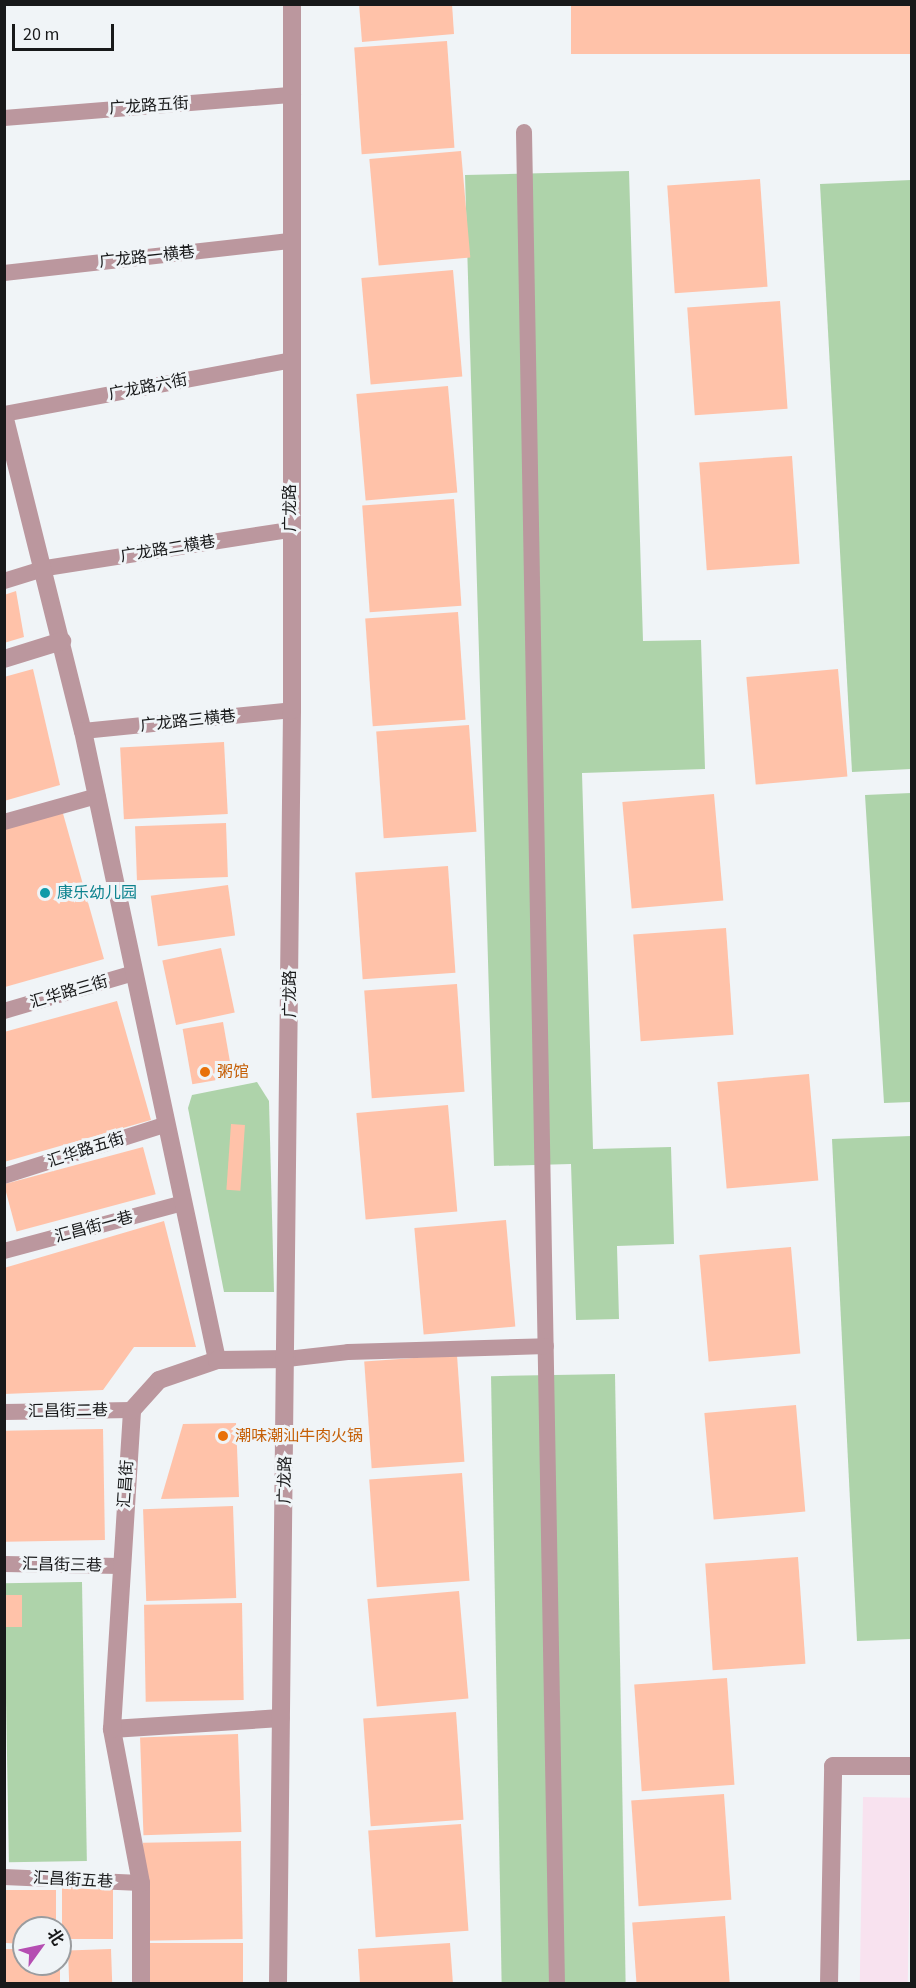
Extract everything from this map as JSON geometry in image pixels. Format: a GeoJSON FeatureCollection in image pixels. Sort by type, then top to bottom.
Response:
{"type":"FeatureCollection","features":[{"type":"Feature","properties":{"kind":"street","name":"广龙路"},"geometry":{"type":"LineString","coordinates":[[278,1983],[287,1359],[292,710],[289,241],[293,95],[292,4]]}},
{"type":"Feature","properties":{"kind":"street"},"geometry":{"type":"LineString","coordinates":[[4,415],[46,568],[83,731],[217,1360]]}},
{"type":"Feature","properties":{"kind":"street"},"geometry":{"type":"LineString","coordinates":[[4,659],[62,641]]}},
{"type":"Feature","properties":{"kind":"street"},"geometry":{"type":"LineString","coordinates":[[132,1410],[159,1380],[217,1360],[287,1359]]}},
{"type":"Feature","properties":{"kind":"street","name":"汇昌街"},"geometry":{"type":"LineString","coordinates":[[132,1410],[120,1566],[112,1729],[141,1883],[141,1983]]}},
{"type":"Feature","properties":{"kind":"street"},"geometry":{"type":"LineString","coordinates":[[112,1729],[281,1718]]}},
{"type":"Feature","properties":{"kind":"street"},"geometry":{"type":"LineString","coordinates":[[829,1983],[832,1766],[912,1766]]}},
{"type":"Feature","properties":{"kind":"lane","name":"广龙路五街"},"geometry":{"type":"LineString","coordinates":[[4,118],[293,95]]}},
{"type":"Feature","properties":{"kind":"lane"},"geometry":{"type":"LineString","coordinates":[[524,132],[557,1983]]}},
{"type":"Feature","properties":{"kind":"lane","name":"广龙路一横巷"},"geometry":{"type":"LineString","coordinates":[[4,273],[289,241]]}},
{"type":"Feature","properties":{"kind":"lane","name":"广龙路六街"},"geometry":{"type":"LineString","coordinates":[[4,415],[291,360]]}},
{"type":"Feature","properties":{"kind":"lane","name":"广龙路二横巷"},"geometry":{"type":"LineString","coordinates":[[4,581],[46,568],[290,530]]}},
{"type":"Feature","properties":{"kind":"lane","name":"广龙路三横巷"},"geometry":{"type":"LineString","coordinates":[[83,731],[292,710]]}},
{"type":"Feature","properties":{"kind":"lane"},"geometry":{"type":"LineString","coordinates":[[4,822],[97,796]]}},
{"type":"Feature","properties":{"kind":"lane","name":"汇华路三街"},"geometry":{"type":"LineString","coordinates":[[4,1011],[134,973]]}},
{"type":"Feature","properties":{"kind":"lane","name":"汇华路五街"},"geometry":{"type":"LineString","coordinates":[[4,1176],[167,1124]]}},
{"type":"Feature","properties":{"kind":"lane","name":"汇昌街一巷"},"geometry":{"type":"LineString","coordinates":[[4,1251],[183,1203]]}},
{"type":"Feature","properties":{"kind":"lane"},"geometry":{"type":"LineString","coordinates":[[287,1359],[348,1352],[546,1346]]}},
{"type":"Feature","properties":{"kind":"lane","name":"汇昌街二巷"},"geometry":{"type":"LineString","coordinates":[[4,1412],[132,1410]]}},
{"type":"Feature","properties":{"kind":"lane","name":"汇昌街三巷"},"geometry":{"type":"LineString","coordinates":[[4,1564],[120,1566]]}},
{"type":"Feature","properties":{"kind":"lane","name":"汇昌街五巷"},"geometry":{"type":"LineString","coordinates":[[4,1877],[141,1883]]}},
{"type":"Feature","properties":{"kind":"shaded area"},"geometry":{"type":"Polygon","coordinates":[[[863,1797],[911,1798],[908,1984],[860,1983],[863,1797]]]}},
{"type":"Feature","properties":{"kind":"green space"},"geometry":{"type":"Polygon","coordinates":[[[629,171],[643,641],[701,640],[705,769],[582,773],[593,1149],[671,1147],[674,1244],[617,1246],[619,1319],[576,1320],[571,1164],[494,1166],[465,175],[629,171]]]}},
{"type":"Feature","properties":{"kind":"green space"},"geometry":{"type":"Polygon","coordinates":[[[911,180],[911,769],[852,772],[820,184],[911,180]]]}},
{"type":"Feature","properties":{"kind":"green space"},"geometry":{"type":"Polygon","coordinates":[[[911,793],[911,1102],[884,1103],[865,795],[911,793]]]}},
{"type":"Feature","properties":{"kind":"green space"},"geometry":{"type":"Polygon","coordinates":[[[257,1082],[269,1101],[274,1292],[224,1292],[188,1108],[192,1095],[257,1082]]]}},
{"type":"Feature","properties":{"kind":"green space"},"geometry":{"type":"Polygon","coordinates":[[[911,1136],[911,1639],[857,1641],[832,1139],[911,1136]]]}},
{"type":"Feature","properties":{"kind":"green space"},"geometry":{"type":"Polygon","coordinates":[[[615,1374],[626,1983],[502,1984],[491,1376],[615,1374]]]}},
{"type":"Feature","properties":{"kind":"green space"},"geometry":{"type":"Polygon","coordinates":[[[82,1582],[87,1861],[9,1862],[4,1583],[82,1582]]]}},
{"type":"Feature","properties":{"kind":"building"},"geometry":{"type":"Polygon","coordinates":[[[359,4],[452,4],[454,34],[362,42],[359,4]]]}},
{"type":"Feature","properties":{"kind":"building"},"geometry":{"type":"Polygon","coordinates":[[[571,4],[912,4],[912,54],[571,54],[571,4]]]}},
{"type":"Feature","properties":{"kind":"building"},"geometry":{"type":"Polygon","coordinates":[[[447,41],[454,148],[362,154],[354,47],[447,41]]]}},
{"type":"Feature","properties":{"kind":"building"},"geometry":{"type":"Polygon","coordinates":[[[461,151],[470,258],[379,266],[369,159],[461,151]]]}},
{"type":"Feature","properties":{"kind":"building"},"geometry":{"type":"Polygon","coordinates":[[[760,179],[768,287],[675,293],[667,185],[760,179]]]}},
{"type":"Feature","properties":{"kind":"building"},"geometry":{"type":"Polygon","coordinates":[[[453,270],[462,377],[371,385],[361,278],[453,270]]]}},
{"type":"Feature","properties":{"kind":"building"},"geometry":{"type":"Polygon","coordinates":[[[780,301],[788,409],[695,415],[687,307],[780,301]]]}},
{"type":"Feature","properties":{"kind":"building"},"geometry":{"type":"Polygon","coordinates":[[[448,386],[457,493],[366,501],[356,394],[448,386]]]}},
{"type":"Feature","properties":{"kind":"building"},"geometry":{"type":"Polygon","coordinates":[[[792,456],[800,564],[707,570],[699,462],[792,456]]]}},
{"type":"Feature","properties":{"kind":"building"},"geometry":{"type":"Polygon","coordinates":[[[454,499],[461,606],[370,612],[362,505],[454,499]]]}},
{"type":"Feature","properties":{"kind":"building"},"geometry":{"type":"Polygon","coordinates":[[[16,591],[24,637],[4,643],[4,595],[16,591]]]}},
{"type":"Feature","properties":{"kind":"building"},"geometry":{"type":"Polygon","coordinates":[[[458,612],[466,720],[373,726],[365,618],[458,612]]]}},
{"type":"Feature","properties":{"kind":"building"},"geometry":{"type":"Polygon","coordinates":[[[33,669],[60,785],[4,801],[4,677],[33,669]]]}},
{"type":"Feature","properties":{"kind":"building"},"geometry":{"type":"Polygon","coordinates":[[[838,669],[847,777],[756,785],[746,677],[838,669]]]}},
{"type":"Feature","properties":{"kind":"building"},"geometry":{"type":"Polygon","coordinates":[[[469,725],[476,832],[384,838],[376,731],[469,725]]]}},
{"type":"Feature","properties":{"kind":"building"},"geometry":{"type":"Polygon","coordinates":[[[224,742],[228,814],[124,819],[120,747],[224,742]]]}},
{"type":"Feature","properties":{"kind":"building"},"geometry":{"type":"Polygon","coordinates":[[[714,794],[723,901],[632,909],[622,802],[714,794]]]}},
{"type":"Feature","properties":{"kind":"building","name":"康乐幼儿园"},"geometry":{"type":"Polygon","coordinates":[[[62,810],[104,959],[5,987],[5,826],[62,810]]]}},
{"type":"Feature","properties":{"kind":"building"},"geometry":{"type":"Polygon","coordinates":[[[226,823],[228,877],[137,880],[135,826],[226,823]]]}},
{"type":"Feature","properties":{"kind":"building"},"geometry":{"type":"Polygon","coordinates":[[[448,866],[455,973],[363,979],[355,872],[448,866]]]}},
{"type":"Feature","properties":{"kind":"building"},"geometry":{"type":"Polygon","coordinates":[[[228,885],[235,936],[158,946],[151,896],[228,885]]]}},
{"type":"Feature","properties":{"kind":"building"},"geometry":{"type":"Polygon","coordinates":[[[726,928],[733,1035],[641,1041],[633,934],[726,928]]]}},
{"type":"Feature","properties":{"kind":"building"},"geometry":{"type":"Polygon","coordinates":[[[221,948],[235,1013],[176,1025],[162,960],[221,948]]]}},
{"type":"Feature","properties":{"kind":"building"},"geometry":{"type":"Polygon","coordinates":[[[457,984],[465,1092],[372,1098],[364,990],[457,984]]]}},
{"type":"Feature","properties":{"kind":"building"},"geometry":{"type":"Polygon","coordinates":[[[117,1001],[151,1120],[4,1162],[4,1032],[117,1001]]]}},
{"type":"Feature","properties":{"kind":"building"},"geometry":{"type":"Polygon","coordinates":[[[223,1022],[233,1077],[192,1084],[183,1029],[223,1022]]]}},
{"type":"Feature","properties":{"kind":"building"},"geometry":{"type":"Polygon","coordinates":[[[809,1074],[818,1181],[727,1189],[717,1082],[809,1074]]]}},
{"type":"Feature","properties":{"kind":"building"},"geometry":{"type":"Polygon","coordinates":[[[448,1105],[457,1212],[366,1220],[356,1113],[448,1105]]]}},
{"type":"Feature","properties":{"kind":"building"},"geometry":{"type":"Polygon","coordinates":[[[231,1124],[245,1125],[240,1191],[226,1190],[231,1124]]]}},
{"type":"Feature","properties":{"kind":"building"},"geometry":{"type":"Polygon","coordinates":[[[143,1147],[156,1194],[17,1232],[4,1184],[143,1147]]]}},
{"type":"Feature","properties":{"kind":"building"},"geometry":{"type":"Polygon","coordinates":[[[506,1220],[515,1327],[424,1335],[414,1228],[506,1220]]]}},
{"type":"Feature","properties":{"kind":"building"},"geometry":{"type":"Polygon","coordinates":[[[164,1221],[196,1347],[134,1347],[103,1390],[4,1394],[4,1268],[164,1221]]]}},
{"type":"Feature","properties":{"kind":"building"},"geometry":{"type":"Polygon","coordinates":[[[791,1247],[800,1354],[709,1362],[699,1255],[791,1247]]]}},
{"type":"Feature","properties":{"kind":"building"},"geometry":{"type":"Polygon","coordinates":[[[457,1355],[464,1462],[372,1468],[364,1361],[457,1355]]]}},
{"type":"Feature","properties":{"kind":"building"},"geometry":{"type":"Polygon","coordinates":[[[796,1405],[805,1512],[714,1520],[704,1413],[796,1405]]]}},
{"type":"Feature","properties":{"kind":"building"},"geometry":{"type":"Polygon","coordinates":[[[236,1423],[239,1497],[161,1499],[183,1424],[236,1423]]]}},
{"type":"Feature","properties":{"kind":"building"},"geometry":{"type":"Polygon","coordinates":[[[103,1429],[105,1540],[6,1542],[4,1431],[103,1429]]]}},
{"type":"Feature","properties":{"kind":"building"},"geometry":{"type":"Polygon","coordinates":[[[462,1473],[470,1581],[377,1587],[369,1479],[462,1473]]]}},
{"type":"Feature","properties":{"kind":"building"},"geometry":{"type":"Polygon","coordinates":[[[233,1506],[236,1598],[146,1601],[143,1509],[233,1506]]]}},
{"type":"Feature","properties":{"kind":"building"},"geometry":{"type":"Polygon","coordinates":[[[798,1557],[805,1664],[713,1670],[705,1563],[798,1557]]]}},
{"type":"Feature","properties":{"kind":"building"},"geometry":{"type":"Polygon","coordinates":[[[459,1591],[468,1699],[377,1707],[367,1599],[459,1591]]]}},
{"type":"Feature","properties":{"kind":"building"},"geometry":{"type":"Polygon","coordinates":[[[4,1595],[22,1595],[22,1627],[4,1627],[4,1595]]]}},
{"type":"Feature","properties":{"kind":"building"},"geometry":{"type":"Polygon","coordinates":[[[242,1603],[244,1700],[146,1702],[144,1605],[242,1603]]]}},
{"type":"Feature","properties":{"kind":"building"},"geometry":{"type":"Polygon","coordinates":[[[727,1678],[734,1785],[642,1791],[634,1684],[727,1678]]]}},
{"type":"Feature","properties":{"kind":"building"},"geometry":{"type":"Polygon","coordinates":[[[456,1712],[464,1820],[371,1826],[363,1718],[456,1712]]]}},
{"type":"Feature","properties":{"kind":"building"},"geometry":{"type":"Polygon","coordinates":[[[238,1734],[241,1832],[143,1835],[140,1737],[238,1734]]]}},
{"type":"Feature","properties":{"kind":"building"},"geometry":{"type":"Polygon","coordinates":[[[724,1794],[731,1900],[639,1906],[631,1800],[724,1794]]]}},
{"type":"Feature","properties":{"kind":"building"},"geometry":{"type":"Polygon","coordinates":[[[461,1824],[468,1931],[376,1937],[368,1830],[461,1824]]]}},
{"type":"Feature","properties":{"kind":"building"},"geometry":{"type":"Polygon","coordinates":[[[241,1841],[243,1939],[145,1941],[143,1843],[241,1841]]]}},
{"type":"Feature","properties":{"kind":"building"},"geometry":{"type":"Polygon","coordinates":[[[62,1885],[113,1885],[113,1939],[72,1939],[72,1916],[62,1916],[62,1885]]]}},
{"type":"Feature","properties":{"kind":"building"},"geometry":{"type":"Polygon","coordinates":[[[6,1890],[56,1890],[56,1916],[12,1916],[12,1943],[6,1943],[6,1890]]]}},
{"type":"Feature","properties":{"kind":"building"},"geometry":{"type":"Polygon","coordinates":[[[725,1916],[730,1984],[637,1984],[632,1922],[725,1916]]]}},
{"type":"Feature","properties":{"kind":"building"},"geometry":{"type":"Polygon","coordinates":[[[145,1943],[243,1943],[243,1984],[145,1984],[145,1943]]]}},
{"type":"Feature","properties":{"kind":"building"},"geometry":{"type":"Polygon","coordinates":[[[450,1943],[453,1984],[360,1984],[358,1949],[450,1943]]]}},
{"type":"Feature","properties":{"kind":"building"},"geometry":{"type":"Polygon","coordinates":[[[4,1949],[12,1949],[12,1976],[60,1976],[60,1984],[4,1984],[4,1949]]]}},
{"type":"Feature","properties":{"kind":"building"},"geometry":{"type":"Polygon","coordinates":[[[111,1949],[112,1984],[69,1984],[69,1976],[72,1976],[72,1950],[111,1949]]]}},
{"type":"Feature","properties":{"kind":"place","name":"康乐幼儿园"},"geometry":{"type":"Point","coordinates":[45,893]}},
{"type":"Feature","properties":{"kind":"place","name":"粥馆"},"geometry":{"type":"Point","coordinates":[205,1072]}},
{"type":"Feature","properties":{"kind":"place","name":"潮味潮汕牛肉火锅"},"geometry":{"type":"Point","coordinates":[223,1436]}}]}
